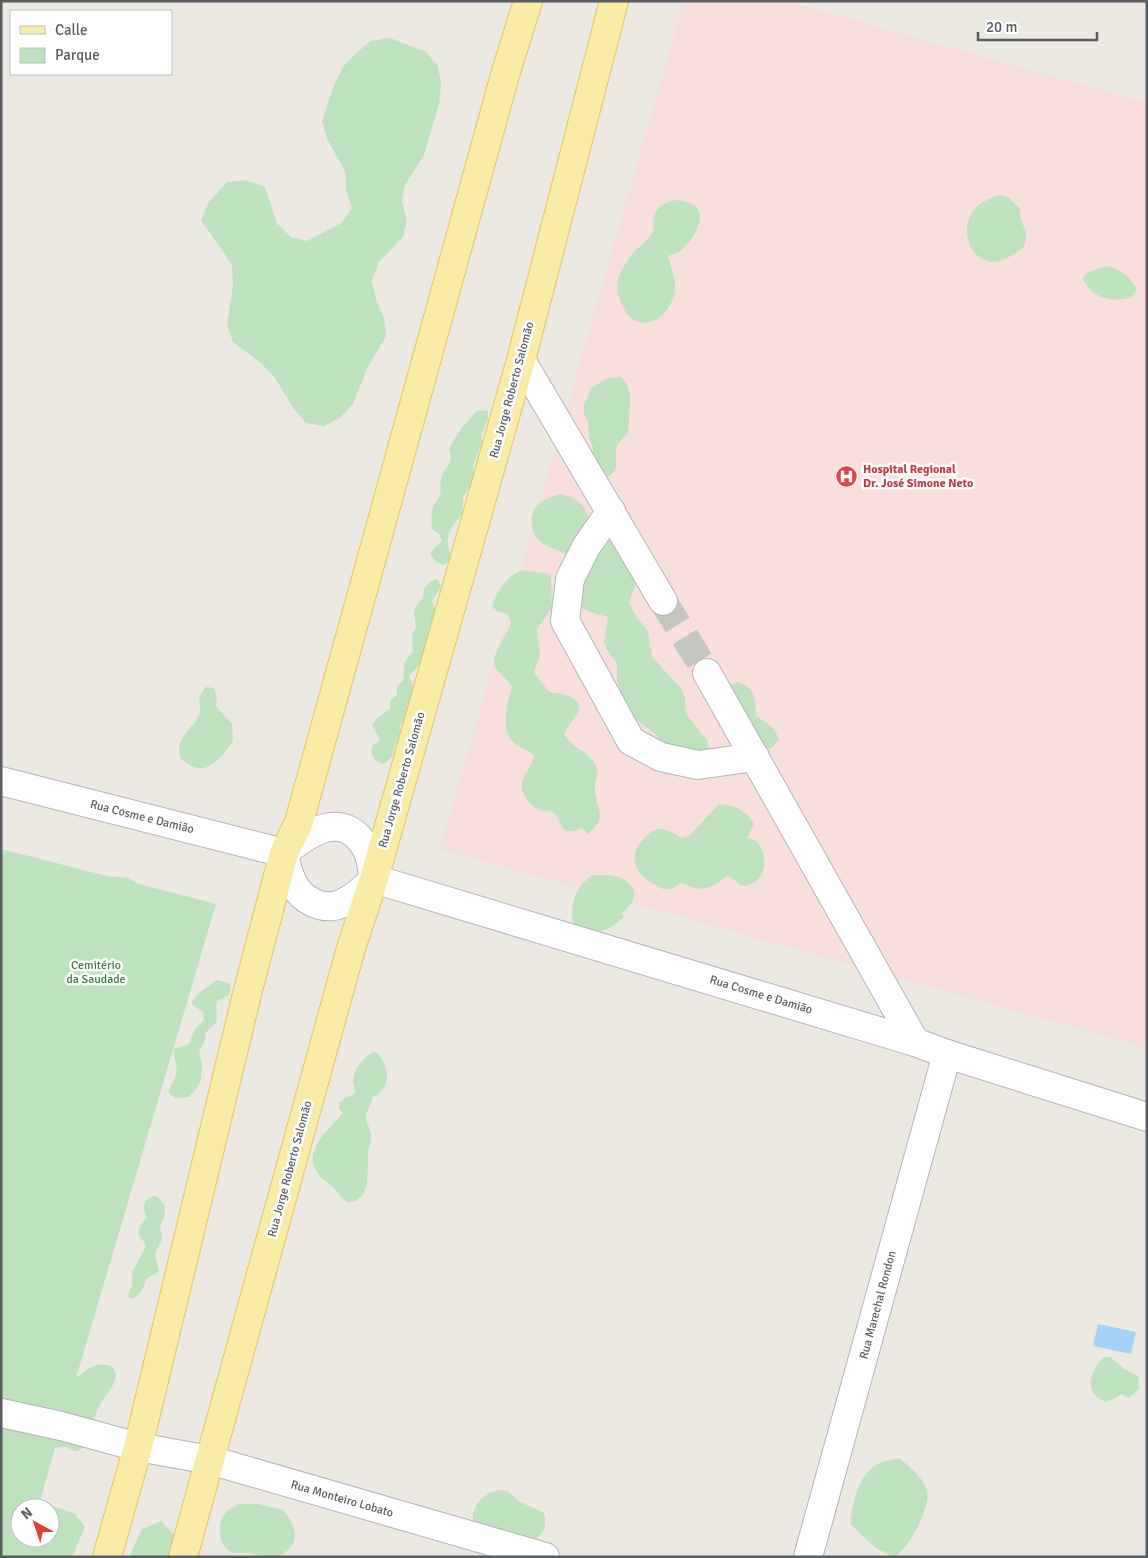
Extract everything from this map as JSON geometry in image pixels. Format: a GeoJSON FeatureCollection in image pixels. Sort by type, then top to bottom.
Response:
{"type":"FeatureCollection","features":[{"type":"Feature","properties":{"kind":"main road"},"geometry":{"type":"LineString","coordinates":[[107,1557],[138,1448],[246,994],[284,853],[299,822],[502,85],[528,1]]}},
{"type":"Feature","properties":{"kind":"main road","name":"Rua Jorge Roberto Salomão"},"geometry":{"type":"LineString","coordinates":[[183,1557],[351,948],[374,879],[522,360],[614,1]]}},
{"type":"Feature","properties":{"kind":"street"},"geometry":{"type":"LineString","coordinates":[[522,360],[663,602]]}},
{"type":"Feature","properties":{"kind":"street"},"geometry":{"type":"LineString","coordinates":[[611,511],[586,547],[570,580],[565,621],[631,741],[661,757],[698,765],[755,757]]}},
{"type":"Feature","properties":{"kind":"street"},"geometry":{"type":"LineString","coordinates":[[707,673],[915,1042]]}},
{"type":"Feature","properties":{"kind":"street","name":"Rua Cosme e Damião"},"geometry":{"type":"LineString","coordinates":[[1,781],[284,853]]}},
{"type":"Feature","properties":{"kind":"street"},"geometry":{"type":"LineString","coordinates":[[324,827],[347,829],[357,836],[366,847],[374,879],[342,904],[331,906],[319,905],[307,900],[298,892],[292,882],[284,853],[307,836],[324,827]]}},
{"type":"Feature","properties":{"kind":"street","name":"Rua Cosme e Damião"},"geometry":{"type":"LineString","coordinates":[[374,879],[915,1042],[1147,1117]]}},
{"type":"Feature","properties":{"kind":"street","name":"Rua Marechal Rondon"},"geometry":{"type":"LineString","coordinates":[[808,1557],[948,1054]]}},
{"type":"Feature","properties":{"kind":"street","name":"Rua Monteiro Lobato"},"geometry":{"type":"LineString","coordinates":[[1,1413],[61,1426],[138,1448],[210,1460],[545,1557]]}},
{"type":"Feature","properties":{"kind":"shaded area","name":"Hospital Regional Dr. José Simone Neto"},"geometry":{"type":"Polygon","coordinates":[[[684,1],[786,1],[1147,103],[1147,1048],[440,849],[684,1]]]}},
{"type":"Feature","properties":{"kind":"green space"},"geometry":{"type":"Polygon","coordinates":[[[390,38],[426,52],[438,66],[441,84],[439,104],[424,155],[405,185],[402,202],[407,220],[403,237],[379,262],[372,281],[376,300],[384,318],[386,336],[367,369],[353,404],[340,418],[324,426],[306,423],[294,409],[275,378],[262,364],[233,342],[227,324],[233,286],[232,265],[201,220],[209,202],[227,182],[246,180],[265,187],[277,223],[291,237],[307,241],[341,223],[352,208],[346,191],[345,171],[327,139],[322,121],[334,85],[343,67],[371,41],[390,38]]]}},
{"type":"Feature","properties":{"kind":"green space"},"geometry":{"type":"Polygon","coordinates":[[[999,195],[1008,197],[1020,209],[1026,241],[1023,247],[1015,253],[999,261],[988,261],[978,256],[971,248],[967,225],[972,213],[981,203],[999,195]]]}},
{"type":"Feature","properties":{"kind":"green space"},"geometry":{"type":"Polygon","coordinates":[[[673,200],[688,202],[694,205],[699,212],[699,225],[692,237],[678,253],[668,256],[675,282],[674,294],[670,305],[664,314],[656,320],[647,323],[637,322],[629,316],[618,296],[618,279],[628,259],[654,230],[653,225],[657,211],[663,204],[673,200]]]}},
{"type":"Feature","properties":{"kind":"green space"},"geometry":{"type":"Polygon","coordinates":[[[1111,266],[1126,275],[1137,288],[1129,298],[1118,300],[1100,296],[1091,291],[1085,283],[1083,278],[1086,273],[1111,266]]]}},
{"type":"Feature","properties":{"kind":"green space"},"geometry":{"type":"Polygon","coordinates":[[[621,377],[627,386],[630,396],[628,432],[616,449],[616,469],[609,476],[601,479],[593,465],[593,447],[589,439],[584,405],[591,388],[606,379],[621,377]]]}},
{"type":"Feature","properties":{"kind":"green space"},"geometry":{"type":"Polygon","coordinates":[[[478,410],[488,411],[488,419],[482,433],[482,443],[473,465],[474,482],[463,497],[462,515],[450,532],[448,547],[450,561],[443,565],[435,561],[430,554],[442,542],[439,534],[432,529],[432,511],[440,496],[442,474],[451,459],[449,448],[463,426],[478,410]]]}},
{"type":"Feature","properties":{"kind":"green space"},"geometry":{"type":"Polygon","coordinates":[[[559,494],[579,502],[590,520],[575,550],[566,555],[542,543],[535,535],[532,524],[532,513],[538,504],[545,499],[559,494]]]}},
{"type":"Feature","properties":{"kind":"green space"},"geometry":{"type":"Polygon","coordinates":[[[607,540],[616,542],[638,577],[629,603],[637,618],[648,631],[652,657],[680,687],[685,697],[686,714],[707,740],[709,749],[700,774],[694,779],[678,771],[663,751],[657,735],[635,719],[625,705],[617,680],[617,663],[607,650],[604,642],[608,617],[590,612],[583,608],[578,601],[578,575],[600,543],[607,540]]]}},
{"type":"Feature","properties":{"kind":"green space"},"geometry":{"type":"Polygon","coordinates":[[[521,570],[551,574],[552,608],[537,629],[540,655],[534,672],[549,692],[569,696],[579,704],[578,712],[564,734],[588,755],[597,766],[595,789],[600,818],[588,834],[582,828],[573,831],[564,829],[554,813],[539,810],[527,799],[522,789],[522,784],[534,756],[514,743],[509,738],[507,732],[506,716],[512,686],[496,668],[494,663],[497,651],[511,621],[507,614],[498,612],[492,606],[503,585],[521,570]]]}},
{"type":"Feature","properties":{"kind":"green space"},"geometry":{"type":"Polygon","coordinates":[[[437,579],[441,586],[432,601],[435,607],[435,616],[430,624],[433,631],[421,663],[409,676],[414,692],[412,699],[406,706],[411,713],[407,721],[400,725],[400,742],[395,744],[392,756],[383,764],[375,760],[371,752],[373,745],[380,740],[372,725],[377,718],[390,709],[390,700],[397,695],[397,686],[403,681],[405,662],[413,652],[412,635],[416,628],[414,612],[417,604],[423,598],[424,589],[430,582],[437,579]]]}},
{"type":"Feature","properties":{"kind":"green space"},"geometry":{"type":"Polygon","coordinates":[[[738,682],[751,691],[755,700],[756,716],[772,728],[779,739],[773,747],[766,751],[723,691],[730,685],[738,682]]]}},
{"type":"Feature","properties":{"kind":"green space"},"geometry":{"type":"Polygon","coordinates":[[[206,687],[214,688],[217,697],[216,706],[232,724],[233,741],[214,763],[208,767],[195,768],[181,758],[179,754],[180,744],[198,717],[200,712],[199,698],[206,687]]]}},
{"type":"Feature","properties":{"kind":"green space"},"geometry":{"type":"Polygon","coordinates":[[[719,804],[739,809],[754,824],[747,838],[754,840],[759,845],[764,859],[762,875],[757,881],[750,885],[741,886],[727,876],[714,885],[700,889],[680,883],[672,889],[662,889],[644,877],[634,861],[636,849],[645,837],[659,829],[667,830],[682,838],[689,836],[719,804]]]}},
{"type":"Feature","properties":{"kind":"green space","name":"Cemitério da Saudade"},"geometry":{"type":"Polygon","coordinates":[[[1,849],[107,876],[128,878],[139,884],[216,904],[76,1378],[93,1366],[108,1365],[113,1367],[116,1375],[113,1385],[98,1408],[84,1446],[78,1451],[63,1447],[55,1448],[41,1498],[10,1498],[10,1548],[60,1548],[60,1509],[75,1514],[85,1527],[72,1557],[1,1557],[1,849]]]}},
{"type":"Feature","properties":{"kind":"green space"},"geometry":{"type":"Polygon","coordinates":[[[593,875],[609,875],[625,880],[633,887],[634,897],[630,905],[621,914],[624,916],[616,924],[608,929],[588,935],[574,928],[572,913],[577,891],[593,875]]]}},
{"type":"Feature","properties":{"kind":"green space"},"geometry":{"type":"Polygon","coordinates":[[[217,980],[229,983],[231,986],[229,995],[217,1001],[216,1023],[206,1032],[205,1040],[199,1052],[202,1065],[201,1079],[189,1097],[176,1098],[169,1094],[176,1071],[174,1049],[189,1044],[195,1029],[204,1020],[203,1012],[193,1005],[192,1001],[200,992],[217,980]]]}},
{"type":"Feature","properties":{"kind":"green space"},"geometry":{"type":"Polygon","coordinates":[[[374,1052],[378,1053],[385,1066],[387,1072],[386,1084],[372,1098],[366,1114],[371,1135],[368,1152],[368,1178],[364,1192],[355,1201],[347,1202],[319,1175],[314,1167],[313,1158],[315,1150],[324,1134],[343,1113],[339,1108],[339,1103],[354,1094],[353,1077],[359,1064],[374,1052]]]}},
{"type":"Feature","properties":{"kind":"green space"},"geometry":{"type":"Polygon","coordinates":[[[153,1196],[157,1196],[165,1206],[165,1215],[160,1226],[162,1239],[155,1254],[159,1271],[147,1279],[140,1293],[131,1299],[128,1296],[132,1285],[132,1272],[146,1246],[138,1233],[147,1217],[144,1209],[145,1201],[153,1196]]]}},
{"type":"Feature","properties":{"kind":"green space"},"geometry":{"type":"Polygon","coordinates":[[[1105,1357],[1110,1357],[1123,1368],[1138,1376],[1139,1389],[1129,1398],[1121,1394],[1106,1402],[1094,1394],[1091,1387],[1091,1378],[1099,1362],[1105,1357]]]}},
{"type":"Feature","properties":{"kind":"green space"},"geometry":{"type":"Polygon","coordinates":[[[899,1458],[915,1472],[925,1485],[927,1497],[926,1507],[918,1527],[906,1546],[894,1557],[876,1548],[850,1524],[855,1498],[866,1474],[882,1462],[899,1458]]]}},
{"type":"Feature","properties":{"kind":"green space"},"geometry":{"type":"Polygon","coordinates":[[[499,1490],[507,1491],[520,1502],[543,1512],[545,1522],[544,1530],[539,1537],[524,1546],[498,1557],[489,1556],[482,1551],[475,1532],[473,1514],[480,1500],[499,1490]]]}},
{"type":"Feature","properties":{"kind":"green space"},"geometry":{"type":"Polygon","coordinates":[[[240,1504],[258,1504],[283,1510],[293,1525],[295,1535],[292,1546],[277,1557],[230,1552],[222,1543],[221,1519],[228,1510],[240,1504]]]}},
{"type":"Feature","properties":{"kind":"green space"},"geometry":{"type":"Polygon","coordinates":[[[161,1521],[178,1539],[179,1557],[132,1557],[131,1553],[142,1529],[161,1521]]]}},
{"type":"Feature","properties":{"kind":"water"},"geometry":{"type":"Polygon","coordinates":[[[1098,1324],[1136,1332],[1131,1354],[1093,1346],[1098,1324]]]}},
{"type":"Feature","properties":{"kind":"tunnel"},"geometry":{"type":"LineString","coordinates":[[663,601],[707,673]]}},
{"type":"Feature","properties":{"kind":"place","name":"Hospital Regional Dr. José Simone Neto"},"geometry":{"type":"Point","coordinates":[847,476]}}]}
